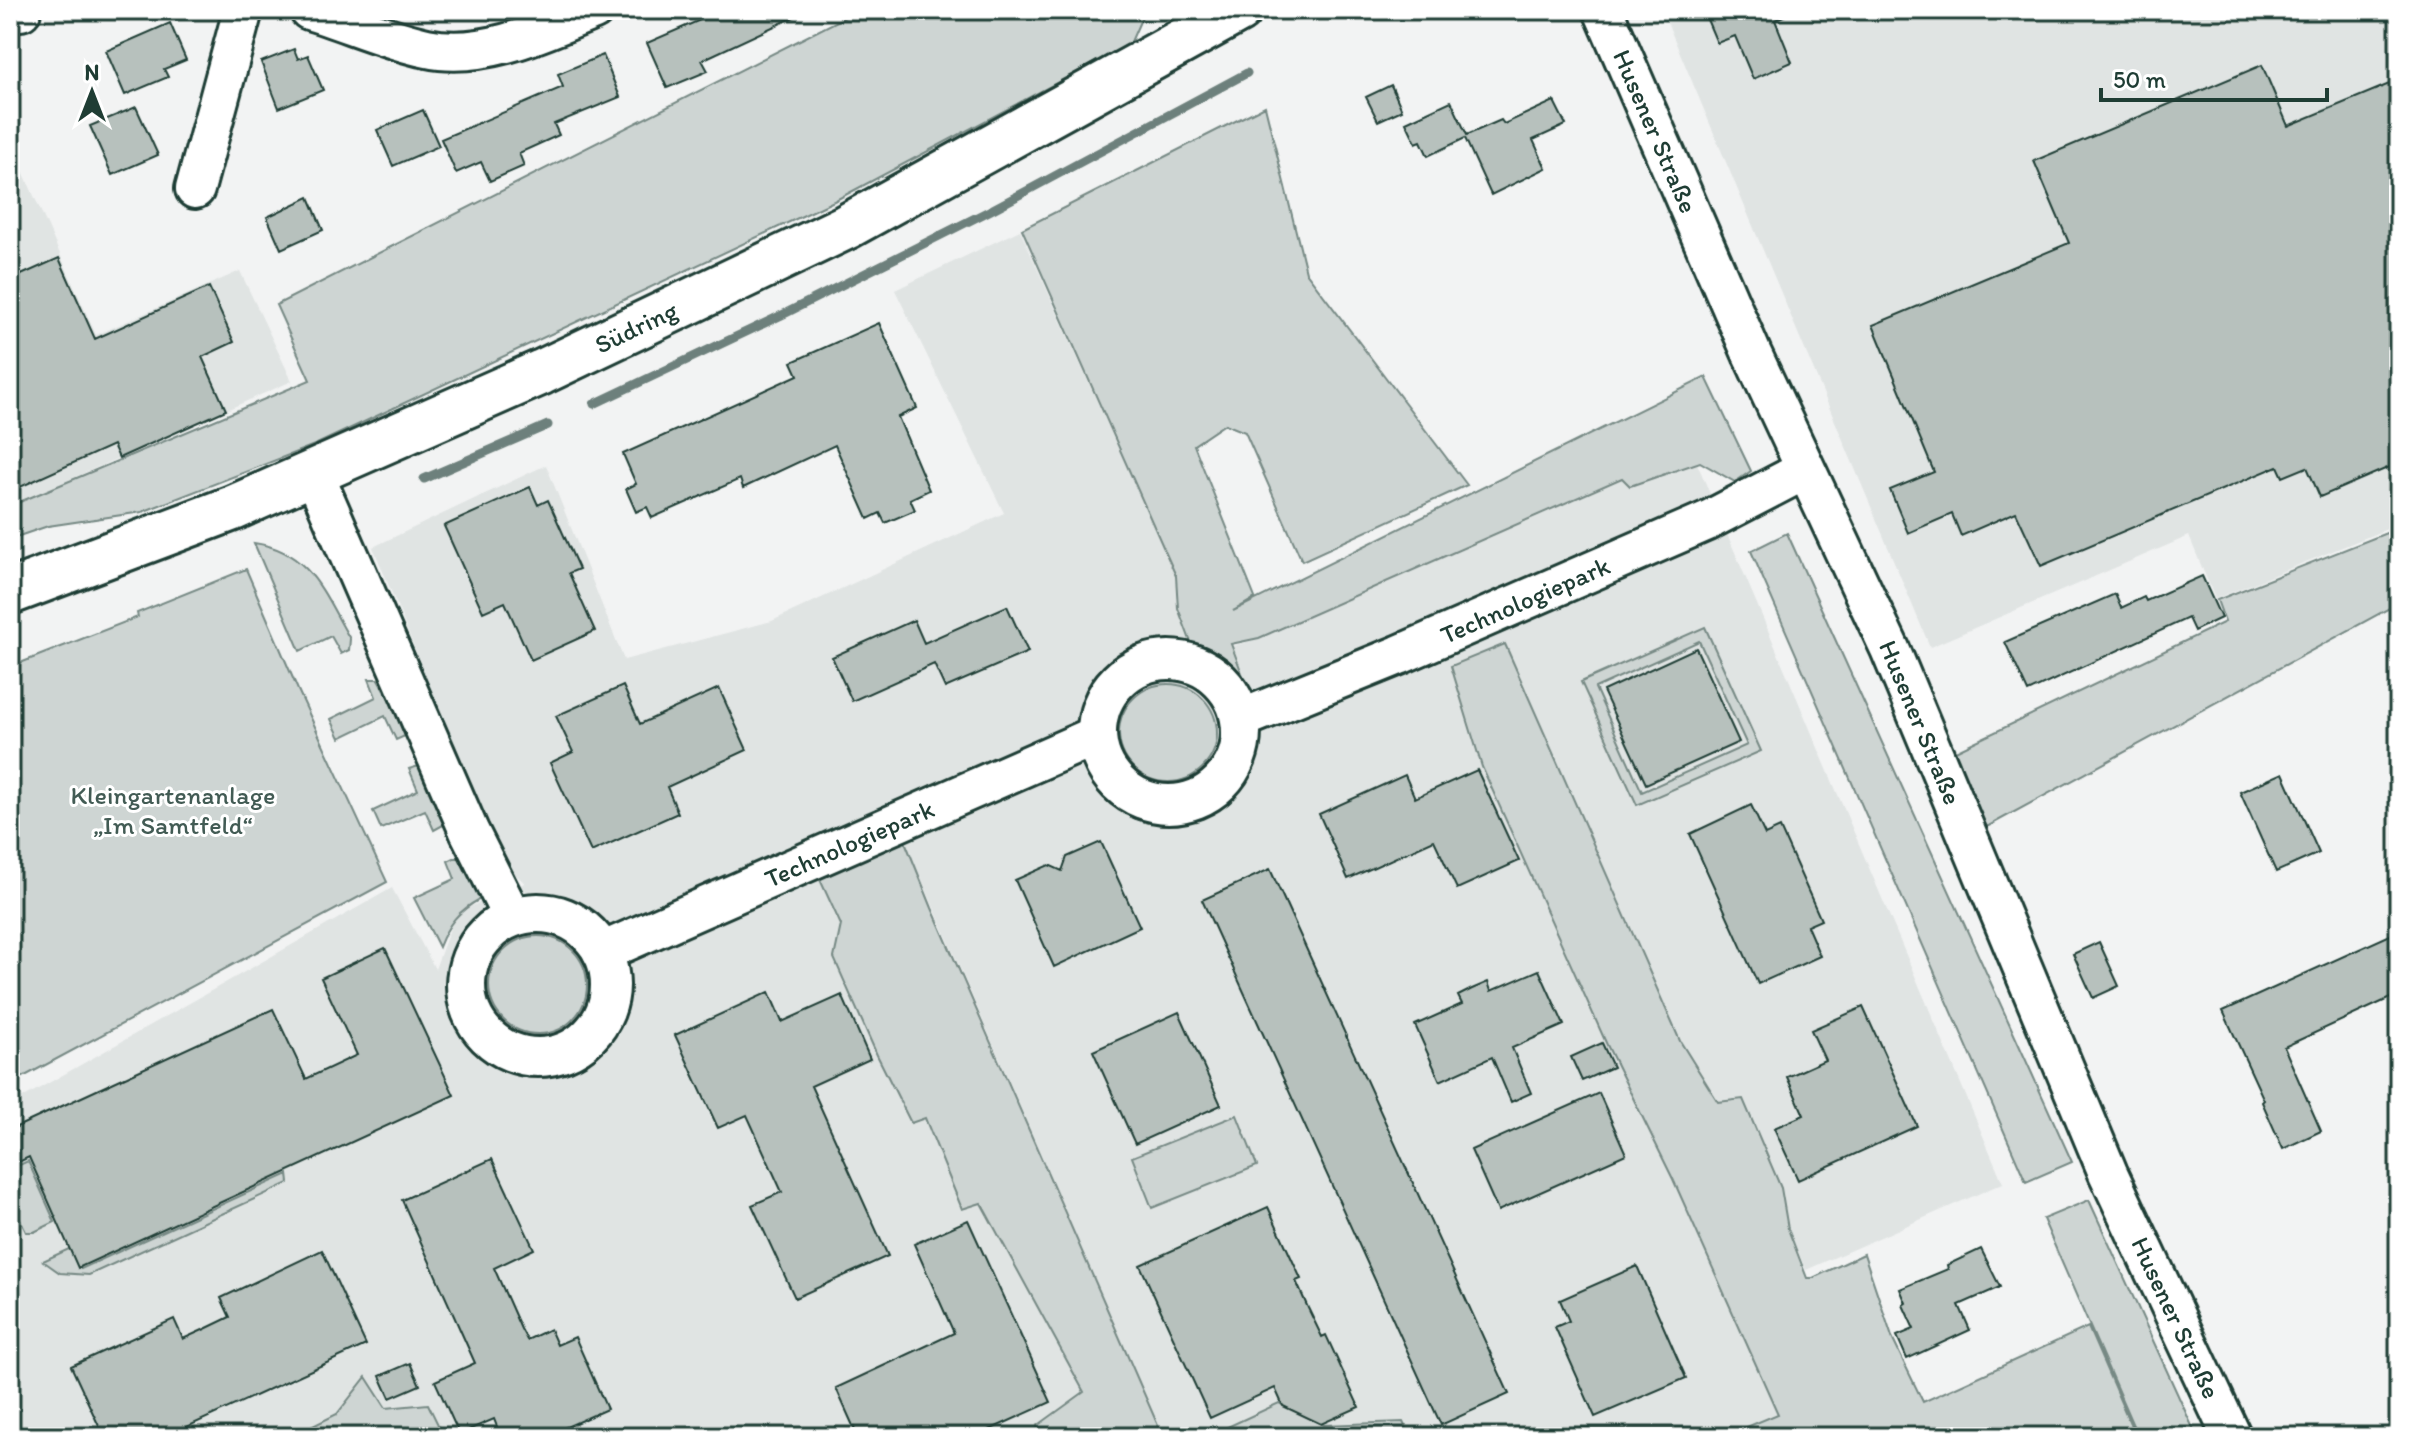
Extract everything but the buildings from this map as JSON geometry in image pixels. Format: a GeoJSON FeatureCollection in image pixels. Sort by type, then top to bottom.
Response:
{"type":"FeatureCollection","features":[{"type":"Feature","properties":{"kind":"main road","name":"Südring"},"geometry":{"type":"LineString","coordinates":[[10,592],[233,508],[542,372],[846,227],[1239,10]]}},
{"type":"Feature","properties":{"kind":"street"},"geometry":{"type":"LineString","coordinates":[[195,189],[243,10]]}},
{"type":"Feature","properties":{"kind":"street"},"geometry":{"type":"LineString","coordinates":[[309,10],[429,49],[470,50],[510,42],[594,10]]}},
{"type":"Feature","properties":{"kind":"street","name":"Husener Straße"},"geometry":{"type":"LineString","coordinates":[[1603,10],[1805,470],[1890,649],[2108,1173],[2232,1437]]}},
{"type":"Feature","properties":{"kind":"street","name":"Technologiepark"},"geometry":{"type":"LineString","coordinates":[[1241,719],[1399,655],[1707,521],[1805,470]]}},
{"type":"Feature","properties":{"kind":"street"},"geometry":{"type":"LineString","coordinates":[[314,474],[469,831],[512,917]]}},
{"type":"Feature","properties":{"kind":"street"},"geometry":{"type":"LineString","coordinates":[[1161,659],[1201,666],[1221,681],[1230,692],[1241,719],[1242,734],[1237,759],[1208,794],[1192,802],[1172,805],[1147,802],[1119,786],[1101,761],[1095,736],[1100,707],[1117,680],[1147,662],[1161,659]]}},
{"type":"Feature","properties":{"kind":"street","name":"Technologiepark"},"geometry":{"type":"LineString","coordinates":[[602,952],[1095,736]]}},
{"type":"Feature","properties":{"kind":"street"},"geometry":{"type":"LineString","coordinates":[[548,913],[566,918],[582,928],[602,952],[610,975],[610,993],[605,1012],[583,1042],[567,1051],[529,1057],[511,1052],[481,1030],[471,1013],[466,994],[466,975],[471,957],[481,940],[512,917],[548,913]]}},
{"type":"Feature","properties":{"kind":"shaded area"},"geometry":{"type":"Polygon","coordinates":[[[1662,10],[2399,10],[2399,524],[2215,599],[2189,536],[1930,647],[1662,10]]]}},
{"type":"Feature","properties":{"kind":"shaded area"},"geometry":{"type":"Polygon","coordinates":[[[10,142],[96,335],[240,271],[292,381],[10,506],[10,142]]]}},
{"type":"Feature","properties":{"kind":"shaded area"},"geometry":{"type":"Polygon","coordinates":[[[1020,230],[1176,576],[1178,608],[1213,652],[1260,638],[1691,449],[2003,1183],[1806,1270],[1788,1229],[1781,1188],[1743,1099],[1718,1102],[1680,1041],[1607,1045],[1673,1179],[1778,1415],[1743,1429],[1580,1428],[1570,1437],[1410,1437],[1403,1422],[1323,1425],[1279,1403],[1206,1437],[1163,1437],[902,834],[841,925],[834,958],[911,1123],[925,1118],[962,1209],[981,1203],[1084,1392],[1037,1426],[1041,1437],[444,1437],[428,1404],[337,1414],[291,1437],[222,1437],[216,1426],[191,1437],[12,1437],[10,1105],[392,888],[435,969],[452,923],[465,909],[525,883],[502,862],[373,547],[546,465],[624,660],[772,621],[1004,513],[895,290],[1020,230]],[[1166,683],[1151,686],[1137,694],[1120,720],[1122,750],[1129,764],[1141,774],[1170,782],[1195,691],[1166,683]],[[536,936],[521,939],[491,972],[489,988],[492,1003],[511,1027],[540,1035],[579,1013],[586,999],[588,983],[577,955],[565,944],[536,936]]]}},
{"type":"Feature","properties":{"kind":"green space"},"geometry":{"type":"Polygon","coordinates":[[[859,10],[1145,10],[1130,44],[834,201],[317,444],[142,512],[48,526],[10,539],[10,506],[310,380],[276,305],[859,10]]]}},
{"type":"Feature","properties":{"kind":"green space"},"geometry":{"type":"Polygon","coordinates":[[[1265,106],[1306,272],[1467,485],[1302,561],[1245,432],[1225,424],[1194,445],[1255,598],[1233,611],[1706,377],[1751,471],[1735,482],[1700,462],[1630,486],[1622,478],[1259,638],[1231,644],[1243,676],[1213,652],[1197,648],[1190,640],[1178,608],[1176,576],[1022,229],[1265,106]]]}},
{"type":"Feature","properties":{"kind":"green space"},"geometry":{"type":"Polygon","coordinates":[[[2399,528],[2399,603],[1983,829],[1949,754],[2225,622],[2217,600],[2399,528]]]}},
{"type":"Feature","properties":{"kind":"green space"},"geometry":{"type":"Polygon","coordinates":[[[1787,533],[2072,1162],[2026,1182],[1751,551],[1787,533]]]}},
{"type":"Feature","properties":{"kind":"green space"},"geometry":{"type":"Polygon","coordinates":[[[254,543],[289,555],[303,565],[323,591],[350,639],[349,650],[341,654],[331,636],[300,651],[254,543]]]}},
{"type":"Feature","properties":{"kind":"green space","name":"Kleingartenanlage „Im Samtfeld“"},"geometry":{"type":"Polygon","coordinates":[[[246,569],[387,882],[10,1084],[10,667],[138,617],[137,613],[246,569]]]}},
{"type":"Feature","properties":{"kind":"green space"},"geometry":{"type":"Polygon","coordinates":[[[1705,627],[1761,751],[1637,805],[1581,682],[1705,627]],[[1699,641],[1595,688],[1642,792],[1747,745],[1699,641]]]}},
{"type":"Feature","properties":{"kind":"green space"},"geometry":{"type":"Polygon","coordinates":[[[1505,644],[1680,1041],[1718,1102],[1743,1099],[1781,1188],[1788,1229],[1807,1278],[1864,1254],[1893,1340],[1923,1402],[2088,1327],[2136,1437],[1570,1437],[1579,1428],[1742,1429],[1778,1414],[1482,767],[1451,666],[1505,644]]]}},
{"type":"Feature","properties":{"kind":"green space"},"geometry":{"type":"Polygon","coordinates":[[[369,679],[378,679],[405,736],[396,740],[385,716],[340,738],[331,719],[376,697],[369,679]]]}},
{"type":"Feature","properties":{"kind":"green space"},"geometry":{"type":"Polygon","coordinates":[[[1168,684],[1187,688],[1203,698],[1213,714],[1217,733],[1213,752],[1203,768],[1187,778],[1168,782],[1149,778],[1133,768],[1123,752],[1119,733],[1123,714],[1133,698],[1149,688],[1168,684]]]}},
{"type":"Feature","properties":{"kind":"green space"},"geometry":{"type":"Polygon","coordinates":[[[419,766],[445,824],[434,830],[425,810],[381,829],[373,811],[418,790],[409,769],[419,766]]]}},
{"type":"Feature","properties":{"kind":"green space"},"geometry":{"type":"Polygon","coordinates":[[[902,834],[1163,1437],[1041,1437],[1037,1426],[1084,1392],[981,1203],[962,1209],[925,1118],[911,1123],[834,958],[841,925],[817,873],[902,834]]]}},
{"type":"Feature","properties":{"kind":"green space"},"geometry":{"type":"Polygon","coordinates":[[[462,858],[480,899],[455,919],[439,947],[414,898],[455,879],[448,861],[462,858]]]}},
{"type":"Feature","properties":{"kind":"green space"},"geometry":{"type":"Polygon","coordinates":[[[538,936],[557,940],[573,950],[583,966],[587,985],[583,1004],[573,1020],[557,1030],[538,1034],[519,1030],[503,1020],[493,1004],[489,985],[493,966],[503,950],[519,940],[538,936]]]}},
{"type":"Feature","properties":{"kind":"green space"},"geometry":{"type":"Polygon","coordinates":[[[1237,1115],[1257,1166],[1152,1208],[1132,1157],[1237,1115]]]}},
{"type":"Feature","properties":{"kind":"green space"},"geometry":{"type":"Polygon","coordinates":[[[28,1161],[55,1222],[34,1232],[26,1232],[10,1199],[10,1177],[19,1172],[17,1166],[28,1161]]]}},
{"type":"Feature","properties":{"kind":"green space"},"geometry":{"type":"Polygon","coordinates":[[[288,1174],[289,1183],[89,1275],[60,1273],[43,1261],[71,1248],[81,1269],[288,1174]]]}},
{"type":"Feature","properties":{"kind":"green space"},"geometry":{"type":"Polygon","coordinates":[[[2089,1200],[2197,1437],[2138,1437],[2043,1219],[2089,1200]]]}},
{"type":"Feature","properties":{"kind":"green space"},"geometry":{"type":"Polygon","coordinates":[[[366,1377],[386,1408],[428,1404],[444,1437],[291,1437],[337,1414],[366,1377]]]}},
{"type":"Feature","properties":{"kind":"green space"},"geometry":{"type":"Polygon","coordinates":[[[1279,1403],[1323,1425],[1403,1422],[1410,1437],[1206,1437],[1279,1403]]]}},
{"type":"Feature","properties":{"kind":"waterway"},"geometry":{"type":"LineString","coordinates":[[594,404],[786,313],[993,209],[1247,73]]}},
{"type":"Feature","properties":{"kind":"waterway"},"geometry":{"type":"LineString","coordinates":[[424,479],[548,425]]}}]}
